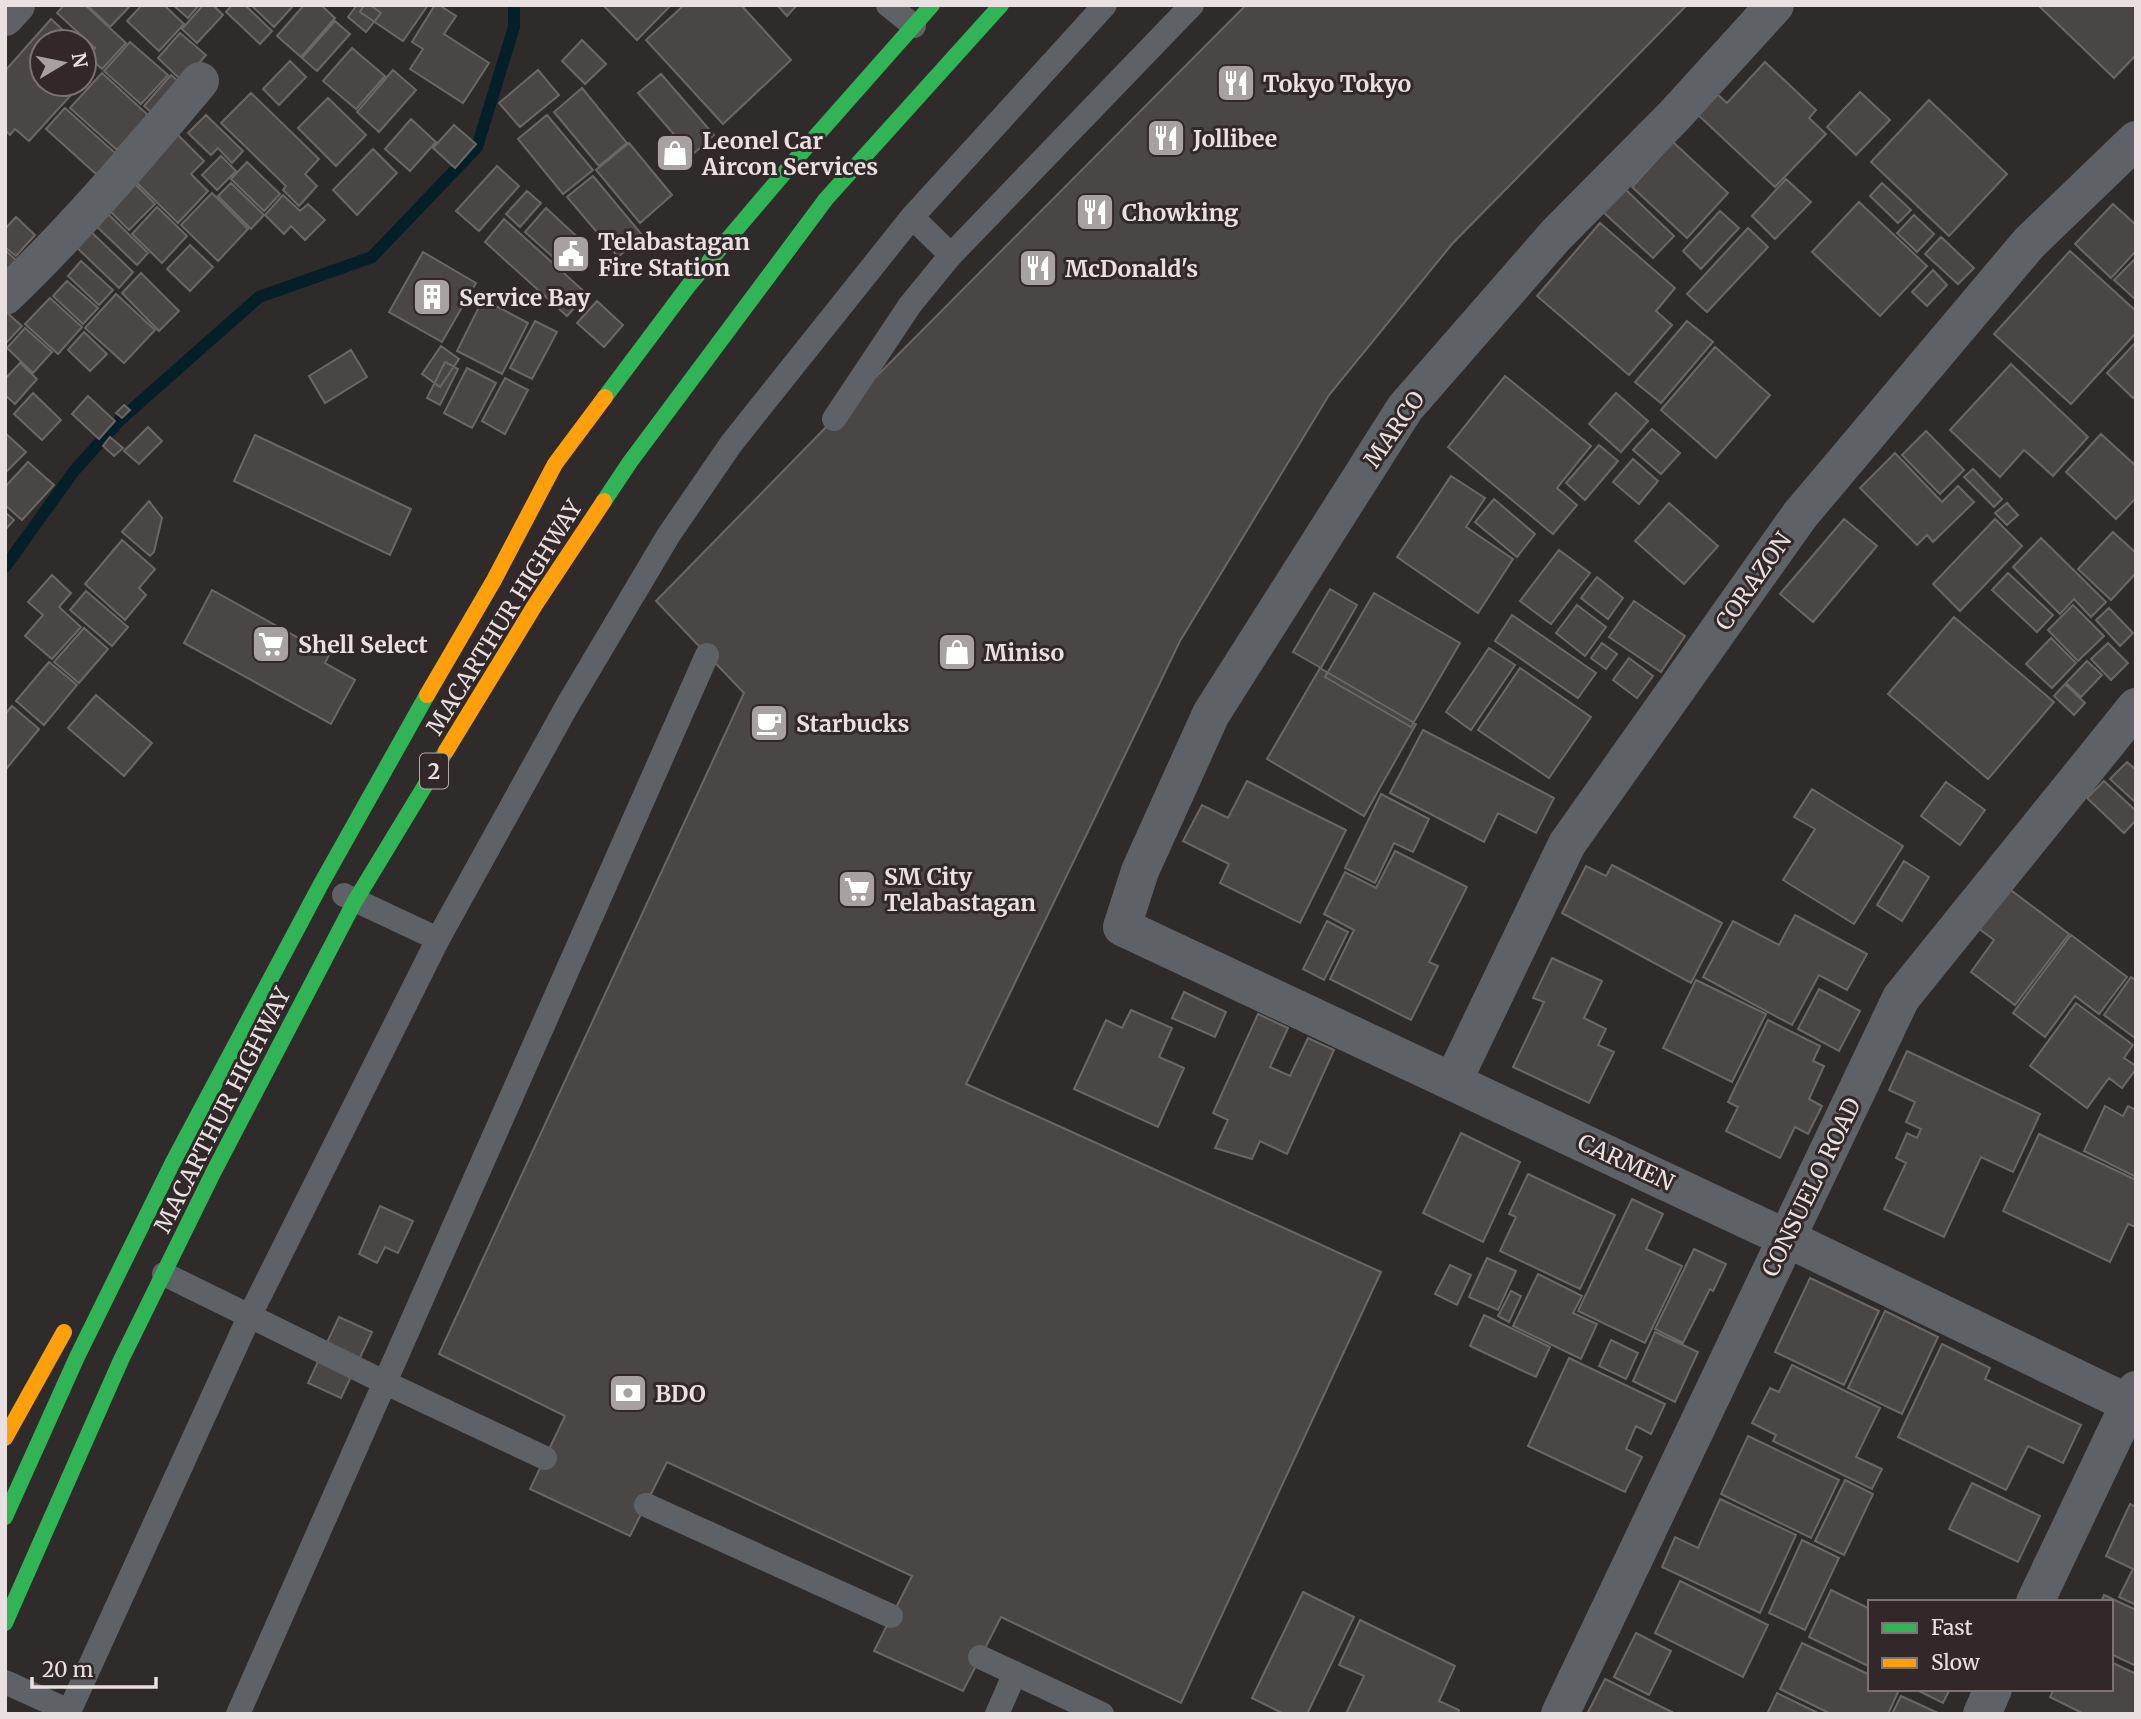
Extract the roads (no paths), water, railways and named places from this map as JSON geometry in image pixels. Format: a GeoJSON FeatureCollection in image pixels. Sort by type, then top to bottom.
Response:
{"type":"FeatureCollection","features":[{"type":"Feature","properties":{"kind":"highway","name":"MACARTHUR HIGHWAY"},"geometry":{"type":"LineString","coordinates":[[5,1517],[77,1357],[173,1162],[321,884],[494,580],[555,464],[690,285],[802,152],[932,5]]}},
{"type":"Feature","properties":{"kind":"highway","name":"MACARTHUR HIGHWAY"},"geometry":{"type":"LineString","coordinates":[[5,1623],[121,1360],[355,901],[535,605],[630,462],[826,199],[1001,5]]}},
{"type":"Feature","properties":{"kind":"highway"},"geometry":{"type":"LineString","coordinates":[[690,285],[691,303]]}},
{"type":"Feature","properties":{"kind":"highway"},"geometry":{"type":"LineString","coordinates":[[713,329],[736,323]]}},
{"type":"Feature","properties":{"kind":"highway"},"geometry":{"type":"LineString","coordinates":[[101,1273],[173,1162]]}},
{"type":"Feature","properties":{"kind":"highway"},"geometry":{"type":"LineString","coordinates":[[5,1438],[72,1317]]}},
{"type":"Feature","properties":{"kind":"street"},"geometry":{"type":"LineString","coordinates":[[5,17],[16,5]]}},
{"type":"Feature","properties":{"kind":"street","name":"MARCO"},"geometry":{"type":"LineString","coordinates":[[1122,927],[1140,871],[1211,714],[1405,408],[1556,235],[1674,116],[1774,5]]}},
{"type":"Feature","properties":{"kind":"street"},"geometry":{"type":"LineString","coordinates":[[5,296],[144,147],[200,81]]}},
{"type":"Feature","properties":{"kind":"street","name":"CORAZON"},"geometry":{"type":"LineString","coordinates":[[1453,1081],[1567,844],[1800,515],[2029,243],[2136,141]]}},
{"type":"Feature","properties":{"kind":"street","name":"CONSUELO ROAD"},"geometry":{"type":"LineString","coordinates":[[1560,1714],[1902,998],[2136,706]]}},
{"type":"Feature","properties":{"kind":"street","name":"CARMEN"},"geometry":{"type":"LineString","coordinates":[[1122,927],[2133,1400]]}},
{"type":"Feature","properties":{"kind":"street"},"geometry":{"type":"LineString","coordinates":[[2036,1600],[2133,1400]]}},
{"type":"Feature","properties":{"kind":"street"},"geometry":{"type":"LineString","coordinates":[[1982,1714],[1992,1691]]}},
{"type":"Feature","properties":{"kind":"lane"},"geometry":{"type":"LineString","coordinates":[[888,5],[914,26]]}},
{"type":"Feature","properties":{"kind":"lane"},"geometry":{"type":"LineString","coordinates":[[5,1682],[69,1712],[250,1315],[438,939],[574,695],[668,536],[732,444],[912,217],[1105,5]]}},
{"type":"Feature","properties":{"kind":"lane"},"geometry":{"type":"LineString","coordinates":[[834,419],[910,305],[951,255],[1192,5]]}},
{"type":"Feature","properties":{"kind":"lane"},"geometry":{"type":"LineString","coordinates":[[912,217],[951,255]]}},
{"type":"Feature","properties":{"kind":"lane"},"geometry":{"type":"LineString","coordinates":[[238,1714],[707,655]]}},
{"type":"Feature","properties":{"kind":"lane"},"geometry":{"type":"LineString","coordinates":[[321,884],[438,939]]}},
{"type":"Feature","properties":{"kind":"lane"},"geometry":{"type":"LineString","coordinates":[[164,1274],[545,1458]]}},
{"type":"Feature","properties":{"kind":"lane"},"geometry":{"type":"LineString","coordinates":[[646,1505],[891,1616]]}},
{"type":"Feature","properties":{"kind":"lane"},"geometry":{"type":"LineString","coordinates":[[980,1657],[1102,1714]]}},
{"type":"Feature","properties":{"kind":"lane"},"geometry":{"type":"LineString","coordinates":[[997,1714],[1015,1673]]}},
{"type":"Feature","properties":{"kind":"waterway"},"geometry":{"type":"LineString","coordinates":[[5,567],[74,471],[120,420],[259,297],[372,257],[477,147],[514,27],[514,5]]}},
{"type":"Feature","properties":{"kind":"place","name":"Tokyo Tokyo"},"geometry":{"type":"Point","coordinates":[1236,83]}},
{"type":"Feature","properties":{"kind":"place","name":"Jollibee"},"geometry":{"type":"Point","coordinates":[1166,138]}},
{"type":"Feature","properties":{"kind":"place","name":"Leonel Car Aircon Services"},"geometry":{"type":"Point","coordinates":[675,153]}},
{"type":"Feature","properties":{"kind":"place","name":"Chowking"},"geometry":{"type":"Point","coordinates":[1095,212]}},
{"type":"Feature","properties":{"kind":"place","name":"Telabastagan Fire Station"},"geometry":{"type":"Point","coordinates":[571,254]}},
{"type":"Feature","properties":{"kind":"place","name":"McDonald's"},"geometry":{"type":"Point","coordinates":[1038,268]}},
{"type":"Feature","properties":{"kind":"place","name":"Service Bay"},"geometry":{"type":"Point","coordinates":[432,297]}},
{"type":"Feature","properties":{"kind":"place","name":"Shell Select"},"geometry":{"type":"Point","coordinates":[271,644]}},
{"type":"Feature","properties":{"kind":"place","name":"Miniso"},"geometry":{"type":"Point","coordinates":[957,652]}},
{"type":"Feature","properties":{"kind":"place","name":"Starbucks"},"geometry":{"type":"Point","coordinates":[769,723]}},
{"type":"Feature","properties":{"kind":"place","name":"SM City Telabastagan"},"geometry":{"type":"Point","coordinates":[857,889]}},
{"type":"Feature","properties":{"kind":"place","name":"BDO"},"geometry":{"type":"Point","coordinates":[628,1393]}}]}
